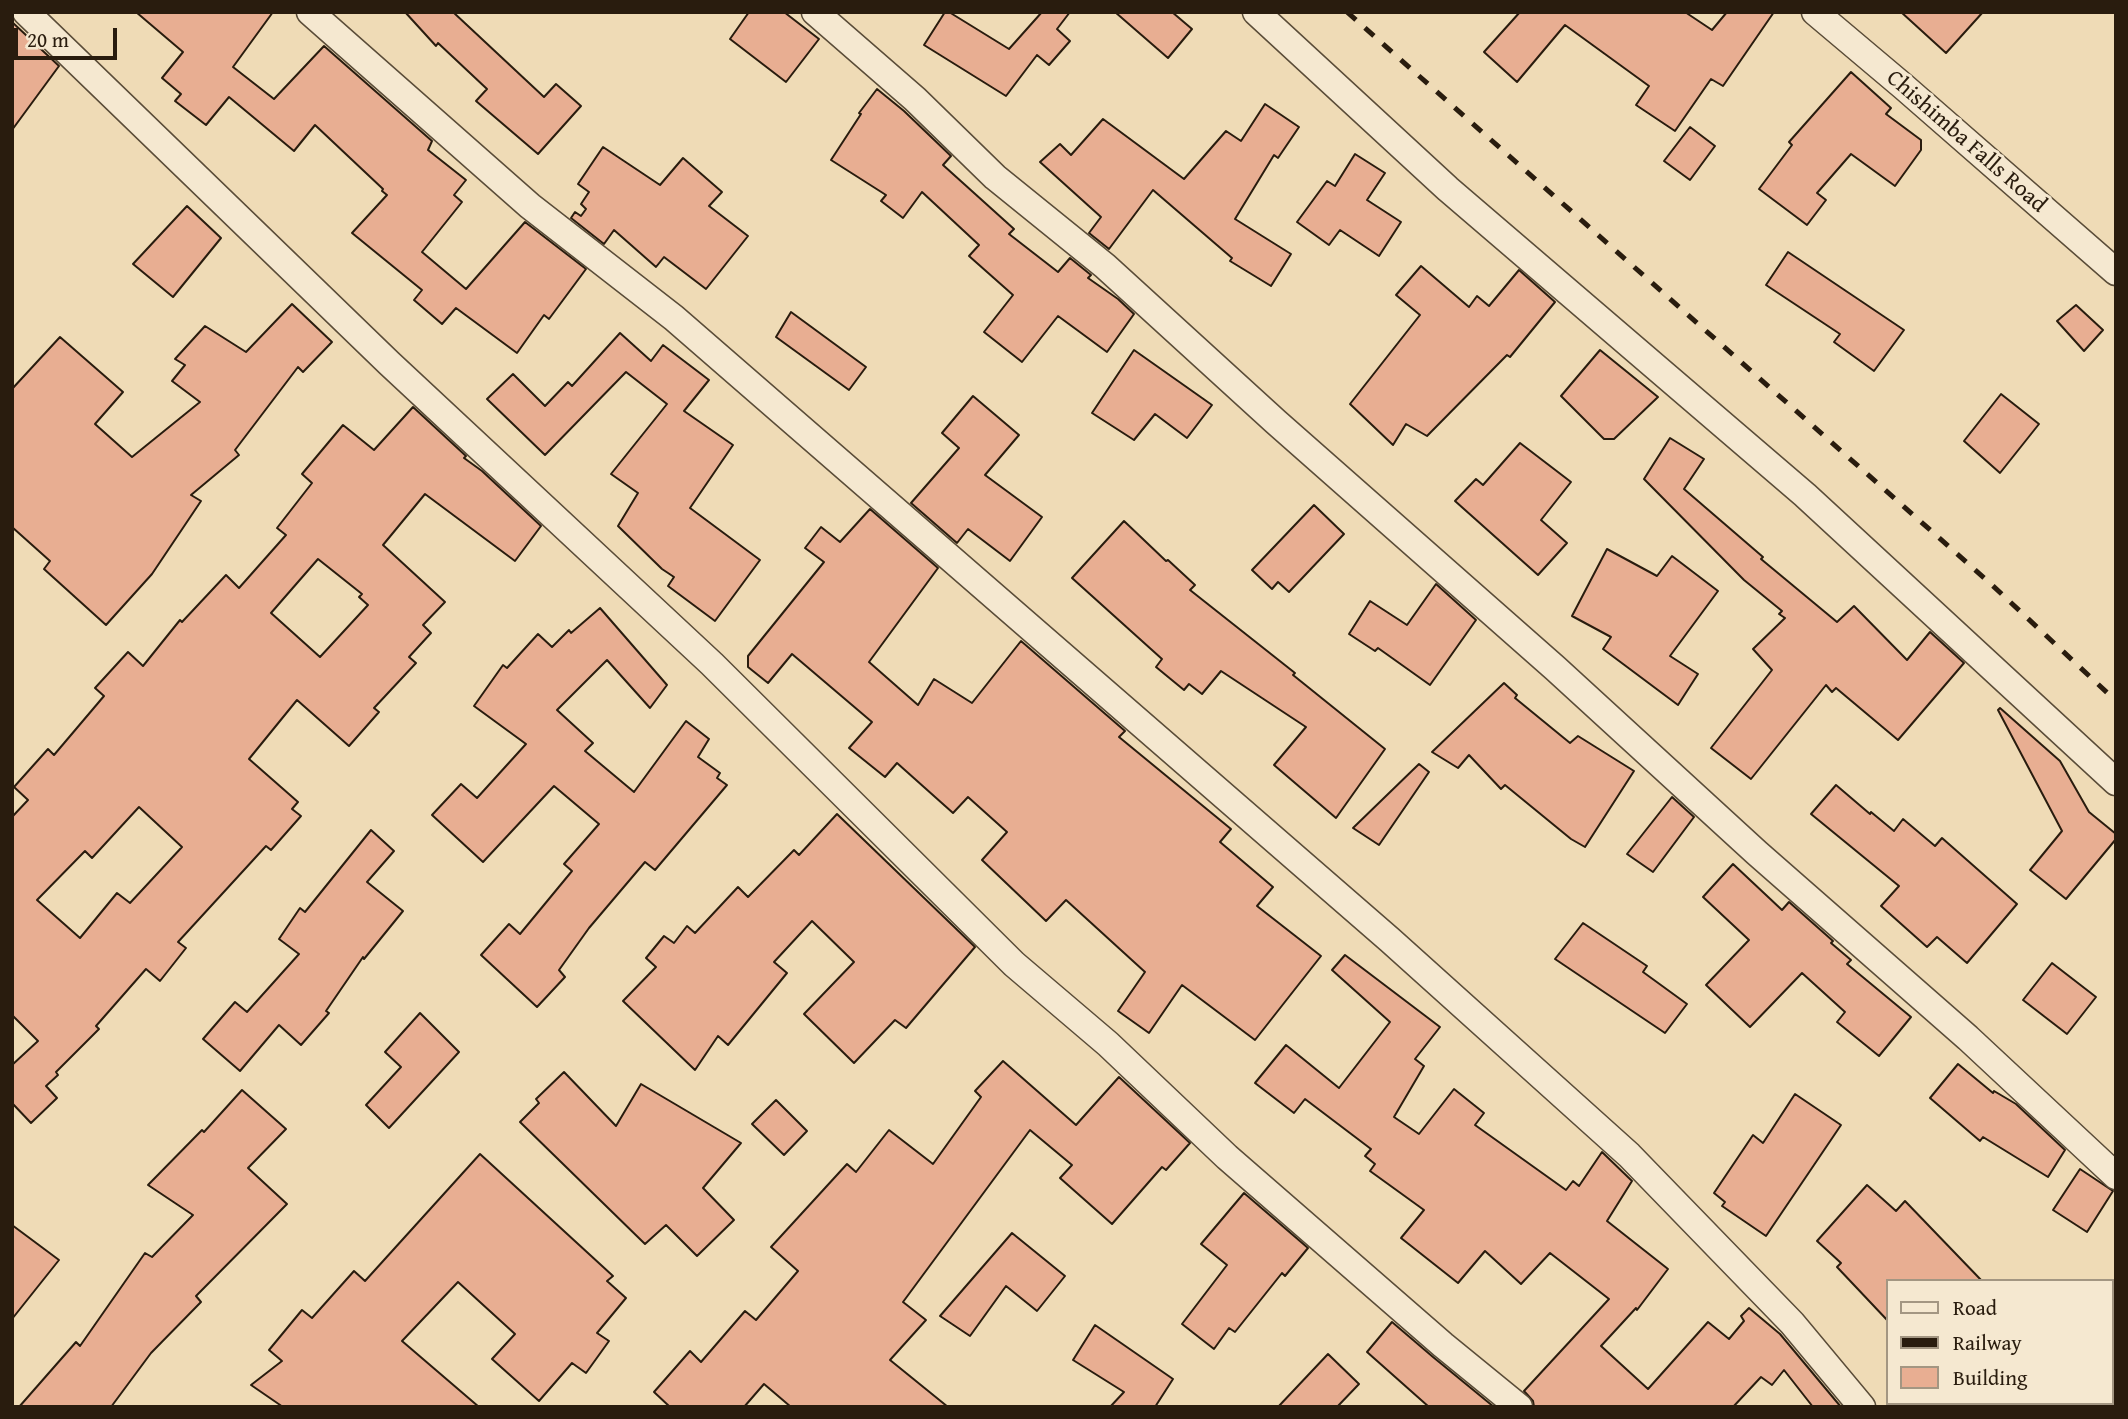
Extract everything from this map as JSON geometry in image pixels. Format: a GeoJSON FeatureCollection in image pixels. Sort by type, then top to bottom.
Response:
{"type":"FeatureCollection","features":[{"type":"Feature","properties":{"kind":"street"},"geometry":{"type":"LineString","coordinates":[[26,12],[380,354],[712,664],[1014,964],[1108,1044],[1227,1157],[1443,1345],[1519,1407]]}},
{"type":"Feature","properties":{"kind":"street"},"geometry":{"type":"LineString","coordinates":[[310,12],[530,206],[674,318],[1390,940],[1629,1155],[1792,1323],[1862,1407]]}},
{"type":"Feature","properties":{"kind":"street"},"geometry":{"type":"LineString","coordinates":[[815,12],[915,99],[995,177],[1105,266],[1276,422],[1555,668],[1757,853],[1968,1038],[2116,1176]]}},
{"type":"Feature","properties":{"kind":"street"},"geometry":{"type":"LineString","coordinates":[[1256,12],[1448,189],[1805,495],[2116,782]]}},
{"type":"Feature","properties":{"kind":"street","name":"Chishimba Falls Road"},"geometry":{"type":"LineString","coordinates":[[1815,12],[2116,272]]}},
{"type":"Feature","properties":{"kind":"building"},"geometry":{"type":"Polygon","coordinates":[[[136,12],[273,12],[233,67],[274,99],[324,46],[432,141],[428,150],[466,180],[454,195],[462,202],[422,252],[466,289],[525,222],[586,269],[549,319],[544,315],[517,353],[456,308],[442,324],[414,300],[422,290],[352,233],[387,195],[383,189],[315,125],[294,151],[229,97],[206,125],[175,101],[181,94],[162,78],[183,52],[136,12]]]}},
{"type":"Feature","properties":{"kind":"building"},"geometry":{"type":"Polygon","coordinates":[[[405,12],[453,12],[544,97],[556,84],[581,106],[538,154],[476,101],[487,89],[438,43],[436,46],[405,12]]]}},
{"type":"Feature","properties":{"kind":"building"},"geometry":{"type":"Polygon","coordinates":[[[749,12],[784,12],[819,39],[786,82],[730,39],[749,12]]]}},
{"type":"Feature","properties":{"kind":"building"},"geometry":{"type":"Polygon","coordinates":[[[945,12],[1009,49],[1042,12],[1070,12],[1057,29],[1070,41],[1049,65],[1037,55],[1006,96],[924,45],[945,12]]]}},
{"type":"Feature","properties":{"kind":"building"},"geometry":{"type":"Polygon","coordinates":[[[1115,12],[1172,12],[1192,29],[1168,58],[1115,12]]]}},
{"type":"Feature","properties":{"kind":"building"},"geometry":{"type":"Polygon","coordinates":[[[1520,12],[1685,12],[1712,30],[1727,12],[1774,12],[1723,86],[1711,79],[1675,131],[1636,105],[1649,86],[1565,25],[1517,82],[1484,52],[1520,12]]]}},
{"type":"Feature","properties":{"kind":"building"},"geometry":{"type":"Polygon","coordinates":[[[1901,12],[1983,12],[1946,53],[1901,12]]]}},
{"type":"Feature","properties":{"kind":"building"},"geometry":{"type":"Polygon","coordinates":[[[12,22],[59,66],[12,130],[12,22]]]}},
{"type":"Feature","properties":{"kind":"building"},"geometry":{"type":"Polygon","coordinates":[[[1851,72],[1891,108],[1886,114],[1921,140],[1921,150],[1895,186],[1851,154],[1817,193],[1826,200],[1807,225],[1759,189],[1792,145],[1789,142],[1851,72]]]}},
{"type":"Feature","properties":{"kind":"building"},"geometry":{"type":"Polygon","coordinates":[[[877,89],[951,156],[943,165],[1014,229],[1009,234],[1058,272],[1070,258],[1091,275],[1088,278],[1134,314],[1107,352],[1058,316],[1022,362],[984,332],[1013,295],[969,256],[979,245],[922,192],[903,218],[881,201],[886,195],[831,160],[877,89]]]}},
{"type":"Feature","properties":{"kind":"building"},"geometry":{"type":"Polygon","coordinates":[[[1265,104],[1299,127],[1278,158],[1274,155],[1235,219],[1291,254],[1271,286],[1230,261],[1232,258],[1153,190],[1109,249],[1089,233],[1101,217],[1040,162],[1060,144],[1071,155],[1103,119],[1184,179],[1226,131],[1241,141],[1265,104]]]}},
{"type":"Feature","properties":{"kind":"building"},"geometry":{"type":"Polygon","coordinates":[[[1690,127],[1715,146],[1690,180],[1664,161],[1690,127]]]}},
{"type":"Feature","properties":{"kind":"building"},"geometry":{"type":"Polygon","coordinates":[[[603,147],[660,185],[683,158],[722,192],[709,206],[748,236],[706,289],[664,257],[656,267],[614,230],[604,244],[571,218],[575,212],[581,216],[586,209],[581,204],[589,192],[578,184],[603,147]]]}},
{"type":"Feature","properties":{"kind":"building"},"geometry":{"type":"Polygon","coordinates":[[[1355,154],[1385,173],[1367,200],[1401,222],[1379,256],[1340,230],[1329,245],[1297,222],[1327,181],[1335,186],[1355,154]]]}},
{"type":"Feature","properties":{"kind":"building"},"geometry":{"type":"Polygon","coordinates":[[[187,206],[221,238],[173,297],[133,264],[187,206]]]}},
{"type":"Feature","properties":{"kind":"building"},"geometry":{"type":"Polygon","coordinates":[[[1788,252],[1904,330],[1874,371],[1834,342],[1840,334],[1766,285],[1788,252]]]}},
{"type":"Feature","properties":{"kind":"building"},"geometry":{"type":"Polygon","coordinates":[[[1421,266],[1469,307],[1477,296],[1489,306],[1519,270],[1555,302],[1510,357],[1507,355],[1427,436],[1406,424],[1393,445],[1350,404],[1420,315],[1396,295],[1421,266]]]}},
{"type":"Feature","properties":{"kind":"building"},"geometry":{"type":"Polygon","coordinates":[[[292,304],[332,342],[303,372],[298,367],[235,450],[239,455],[191,495],[201,501],[152,574],[106,625],[44,569],[50,561],[12,527],[12,389],[60,337],[123,392],[95,424],[132,457],[200,402],[172,381],[185,365],[175,359],[205,326],[246,352],[292,304]]]}},
{"type":"Feature","properties":{"kind":"building"},"geometry":{"type":"Polygon","coordinates":[[[2076,305],[2103,330],[2084,351],[2057,321],[2076,305]]]}},
{"type":"Feature","properties":{"kind":"building"},"geometry":{"type":"Polygon","coordinates":[[[791,312],[866,367],[849,390],[776,337],[791,312]]]}},
{"type":"Feature","properties":{"kind":"building"},"geometry":{"type":"Polygon","coordinates":[[[620,333],[651,361],[663,345],[709,380],[684,411],[733,445],[690,508],[760,560],[715,621],[668,586],[674,577],[662,569],[618,526],[638,493],[611,474],[667,404],[626,372],[545,455],[487,399],[513,374],[545,406],[568,382],[572,386],[620,333]]]}},
{"type":"Feature","properties":{"kind":"building"},"geometry":{"type":"Polygon","coordinates":[[[1134,350],[1212,405],[1187,438],[1155,414],[1134,440],[1092,413],[1134,350]]]}},
{"type":"Feature","properties":{"kind":"building"},"geometry":{"type":"Polygon","coordinates":[[[1600,350],[1658,397],[1614,439],[1604,439],[1561,396],[1600,350]]]}},
{"type":"Feature","properties":{"kind":"building"},"geometry":{"type":"Polygon","coordinates":[[[2001,394],[2039,424],[2000,473],[1964,441],[2001,394]]]}},
{"type":"Feature","properties":{"kind":"building"},"geometry":{"type":"Polygon","coordinates":[[[973,396],[1019,435],[985,475],[1042,517],[1010,561],[968,529],[957,543],[911,503],[959,448],[942,433],[973,396]]]}},
{"type":"Feature","properties":{"kind":"building"},"geometry":{"type":"Polygon","coordinates":[[[413,407],[466,456],[464,458],[482,471],[541,526],[515,561],[425,494],[383,545],[445,602],[423,625],[431,633],[409,657],[416,663],[374,708],[379,712],[349,746],[297,700],[249,759],[298,802],[292,809],[301,816],[271,850],[266,846],[178,942],[186,948],[160,981],[146,969],[96,1026],[99,1029],[56,1072],[58,1075],[46,1086],[57,1098],[31,1123],[12,1103],[12,1065],[38,1041],[12,1015],[12,817],[28,800],[14,787],[48,749],[54,755],[104,696],[95,688],[128,652],[143,666],[180,620],[182,622],[226,575],[239,588],[286,535],[277,528],[312,483],[302,474],[343,425],[374,450],[413,407]],[[318,559],[271,613],[320,657],[368,605],[359,597],[362,594],[318,559]],[[139,807],[92,858],[85,851],[37,900],[80,938],[117,893],[130,903],[182,847],[139,807]]]}},
{"type":"Feature","properties":{"kind":"building"},"geometry":{"type":"Polygon","coordinates":[[[1670,438],[1704,459],[1684,489],[1763,557],[1761,559],[1837,622],[1854,606],[1907,660],[1930,632],[1964,663],[1898,740],[1836,688],[1832,692],[1826,685],[1751,779],[1711,748],[1772,670],[1753,649],[1785,618],[1779,614],[1782,611],[1744,580],[1644,479],[1670,438]]]}},
{"type":"Feature","properties":{"kind":"building"},"geometry":{"type":"Polygon","coordinates":[[[1520,443],[1571,482],[1541,520],[1567,543],[1538,575],[1455,501],[1476,479],[1483,485],[1520,443]]]}},
{"type":"Feature","properties":{"kind":"building"},"geometry":{"type":"Polygon","coordinates":[[[1314,505],[1344,534],[1289,592],[1278,582],[1272,589],[1252,570],[1314,505]]]}},
{"type":"Feature","properties":{"kind":"building"},"geometry":{"type":"Polygon","coordinates":[[[870,509],[938,568],[869,662],[918,705],[934,679],[972,703],[1021,641],[1125,731],[1119,737],[1231,829],[1220,842],[1273,887],[1257,906],[1321,956],[1255,1040],[1182,985],[1149,1033],[1118,1011],[1145,972],[1066,900],[1046,921],[982,860],[1007,832],[968,797],[953,813],[897,763],[885,777],[849,748],[872,722],[792,654],[768,683],[748,667],[748,656],[824,562],[805,548],[821,527],[840,542],[870,509]]]}},
{"type":"Feature","properties":{"kind":"building"},"geometry":{"type":"Polygon","coordinates":[[[1124,521],[1195,585],[1190,590],[1385,749],[1336,818],[1274,765],[1306,727],[1221,671],[1202,694],[1189,684],[1184,690],[1156,667],[1162,659],[1072,578],[1124,521]]]}},
{"type":"Feature","properties":{"kind":"building"},"geometry":{"type":"Polygon","coordinates":[[[1607,549],[1657,576],[1672,556],[1718,591],[1670,656],[1698,674],[1678,705],[1603,649],[1611,637],[1572,616],[1607,549]]]}},
{"type":"Feature","properties":{"kind":"building"},"geometry":{"type":"Polygon","coordinates":[[[1436,584],[1476,620],[1430,685],[1378,648],[1375,651],[1349,634],[1370,601],[1407,625],[1436,584]]]}},
{"type":"Feature","properties":{"kind":"building"},"geometry":{"type":"Polygon","coordinates":[[[600,608],[667,685],[650,708],[607,660],[557,710],[593,743],[585,751],[634,792],[686,721],[709,739],[698,757],[720,773],[717,778],[727,785],[655,870],[645,862],[589,928],[559,970],[565,977],[537,1007],[481,955],[509,924],[520,934],[572,871],[564,864],[599,824],[554,786],[483,862],[432,815],[461,784],[477,798],[526,744],[474,706],[503,665],[507,668],[538,634],[552,647],[569,630],[571,633],[600,608]]]}},
{"type":"Feature","properties":{"kind":"building"},"geometry":{"type":"Polygon","coordinates":[[[1504,683],[1517,695],[1515,698],[1570,743],[1578,736],[1634,771],[1585,847],[1571,839],[1505,785],[1501,789],[1469,755],[1458,768],[1432,752],[1504,683]]]}},
{"type":"Feature","properties":{"kind":"building"},"geometry":{"type":"Polygon","coordinates":[[[2000,708],[2060,761],[2089,812],[2116,834],[2116,839],[2066,899],[2030,870],[2062,831],[1998,710],[2000,708]]]}},
{"type":"Feature","properties":{"kind":"building"},"geometry":{"type":"Polygon","coordinates":[[[1419,764],[1429,772],[1379,845],[1353,828],[1419,764]]]}},
{"type":"Feature","properties":{"kind":"building"},"geometry":{"type":"Polygon","coordinates":[[[1836,785],[1894,831],[1903,819],[1935,846],[1942,838],[2017,904],[1967,963],[1937,937],[1927,947],[1881,906],[1899,886],[1811,814],[1836,785]]]}},
{"type":"Feature","properties":{"kind":"building"},"geometry":{"type":"Polygon","coordinates":[[[1672,797],[1694,817],[1653,872],[1627,854],[1672,797]]]}},
{"type":"Feature","properties":{"kind":"building"},"geometry":{"type":"Polygon","coordinates":[[[837,814],[975,947],[906,1028],[895,1020],[854,1063],[804,1014],[854,962],[812,921],[774,962],[787,973],[728,1045],[718,1036],[695,1070],[623,1001],[656,967],[646,958],[664,936],[674,943],[687,926],[695,933],[738,887],[748,897],[794,850],[799,855],[837,814]]]}},
{"type":"Feature","properties":{"kind":"building"},"geometry":{"type":"Polygon","coordinates":[[[371,830],[394,851],[367,882],[403,911],[364,959],[363,957],[326,1011],[329,1013],[301,1045],[279,1025],[240,1071],[203,1039],[235,1002],[247,1012],[299,954],[279,939],[300,908],[305,912],[371,830]]]}},
{"type":"Feature","properties":{"kind":"building"},"geometry":{"type":"Polygon","coordinates":[[[1733,864],[1782,910],[1789,902],[1851,960],[1847,964],[1911,1017],[1879,1056],[1837,1022],[1845,1012],[1802,973],[1750,1027],[1706,985],[1749,940],[1703,897],[1733,864]]]}},
{"type":"Feature","properties":{"kind":"building"},"geometry":{"type":"Polygon","coordinates":[[[1583,923],[1647,966],[1643,972],[1687,1004],[1665,1033],[1555,959],[1583,923]]]}},
{"type":"Feature","properties":{"kind":"building"},"geometry":{"type":"Polygon","coordinates":[[[1345,955],[1440,1027],[1415,1059],[1424,1066],[1394,1117],[1419,1134],[1454,1089],[1484,1113],[1475,1125],[1566,1190],[1573,1181],[1579,1186],[1602,1152],[1632,1181],[1607,1221],[1668,1269],[1637,1310],[1636,1308],[1601,1346],[1648,1389],[1708,1322],[1729,1339],[1744,1321],[1741,1316],[1749,1308],[1780,1334],[1841,1407],[1813,1407],[1784,1370],[1772,1385],[1761,1377],[1733,1407],[1534,1407],[1533,1401],[1524,1391],[1609,1299],[1550,1253],[1521,1284],[1485,1251],[1458,1283],[1401,1238],[1424,1210],[1370,1171],[1375,1164],[1365,1156],[1371,1149],[1305,1099],[1294,1113],[1255,1083],[1286,1045],[1339,1088],[1390,1022],[1332,970],[1345,955]]]}},
{"type":"Feature","properties":{"kind":"building"},"geometry":{"type":"Polygon","coordinates":[[[2052,963],[2096,997],[2067,1034],[2023,1000],[2052,963]]]}},
{"type":"Feature","properties":{"kind":"building"},"geometry":{"type":"Polygon","coordinates":[[[420,1013],[459,1052],[389,1128],[366,1105],[401,1067],[385,1052],[420,1013]]]}},
{"type":"Feature","properties":{"kind":"building"},"geometry":{"type":"Polygon","coordinates":[[[1003,1061],[1076,1125],[1119,1077],[1190,1143],[1166,1170],[1162,1167],[1112,1224],[1060,1178],[1072,1165],[1030,1130],[903,1302],[926,1320],[890,1360],[948,1407],[791,1407],[764,1384],[744,1407],[670,1407],[654,1392],[690,1351],[701,1362],[745,1311],[756,1320],[798,1271],[771,1247],[847,1164],[856,1172],[889,1130],[933,1164],[981,1097],[975,1091],[1003,1061]]]}},
{"type":"Feature","properties":{"kind":"building"},"geometry":{"type":"Polygon","coordinates":[[[1958,1064],[1993,1093],[1994,1091],[2016,1104],[2065,1150],[2048,1177],[1983,1137],[1980,1141],[1930,1098],[1958,1064]]]}},
{"type":"Feature","properties":{"kind":"building"},"geometry":{"type":"Polygon","coordinates":[[[564,1072],[616,1126],[641,1084],[741,1143],[703,1188],[734,1220],[697,1256],[666,1225],[645,1244],[520,1122],[539,1103],[536,1099],[564,1072]]]}},
{"type":"Feature","properties":{"kind":"building"},"geometry":{"type":"Polygon","coordinates":[[[242,1090],[286,1129],[248,1168],[287,1204],[196,1296],[201,1302],[151,1353],[111,1407],[19,1407],[76,1342],[80,1346],[145,1253],[152,1257],[193,1215],[148,1185],[202,1130],[204,1132],[242,1090]]]}},
{"type":"Feature","properties":{"kind":"building"},"geometry":{"type":"Polygon","coordinates":[[[1795,1094],[1841,1125],[1766,1236],[1722,1206],[1725,1202],[1714,1193],[1753,1135],[1763,1143],[1795,1094]]]}},
{"type":"Feature","properties":{"kind":"building"},"geometry":{"type":"Polygon","coordinates":[[[776,1100],[807,1131],[784,1155],[752,1124],[776,1100]]]}},
{"type":"Feature","properties":{"kind":"building"},"geometry":{"type":"Polygon","coordinates":[[[480,1154],[613,1276],[607,1281],[626,1298],[597,1333],[609,1341],[586,1373],[572,1363],[539,1401],[492,1359],[515,1334],[458,1282],[402,1341],[479,1407],[283,1407],[251,1385],[282,1361],[269,1350],[302,1310],[312,1318],[354,1271],[365,1281],[480,1154]]]}},
{"type":"Feature","properties":{"kind":"building"},"geometry":{"type":"Polygon","coordinates":[[[2080,1169],[2113,1191],[2087,1232],[2053,1210],[2080,1169]]]}},
{"type":"Feature","properties":{"kind":"building"},"geometry":{"type":"Polygon","coordinates":[[[1867,1185],[1896,1211],[1905,1201],[1980,1279],[1886,1279],[1886,1319],[1837,1267],[1841,1263],[1817,1241],[1867,1185]]]}},
{"type":"Feature","properties":{"kind":"building"},"geometry":{"type":"Polygon","coordinates":[[[1244,1193],[1308,1248],[1285,1276],[1282,1273],[1235,1332],[1229,1328],[1214,1349],[1182,1324],[1227,1265],[1201,1244],[1244,1193]]]}},
{"type":"Feature","properties":{"kind":"building"},"geometry":{"type":"Polygon","coordinates":[[[12,1225],[59,1260],[12,1319],[12,1225]]]}},
{"type":"Feature","properties":{"kind":"building"},"geometry":{"type":"Polygon","coordinates":[[[1012,1233],[1065,1276],[1037,1311],[1006,1286],[970,1336],[940,1316],[1012,1233]]]}},
{"type":"Feature","properties":{"kind":"building"},"geometry":{"type":"Polygon","coordinates":[[[1392,1322],[1494,1407],[1429,1407],[1367,1352],[1392,1322]]]}},
{"type":"Feature","properties":{"kind":"building"},"geometry":{"type":"Polygon","coordinates":[[[1095,1325],[1173,1379],[1155,1407],[1110,1407],[1124,1392],[1073,1360],[1095,1325]]]}},
{"type":"Feature","properties":{"kind":"building"},"geometry":{"type":"Polygon","coordinates":[[[1328,1354],[1359,1384],[1337,1407],[1278,1407],[1328,1354]]]}},
{"type":"Feature","properties":{"kind":"railway"},"geometry":{"type":"LineString","coordinates":[[1347,12],[1991,584],[2116,701]]}}]}
